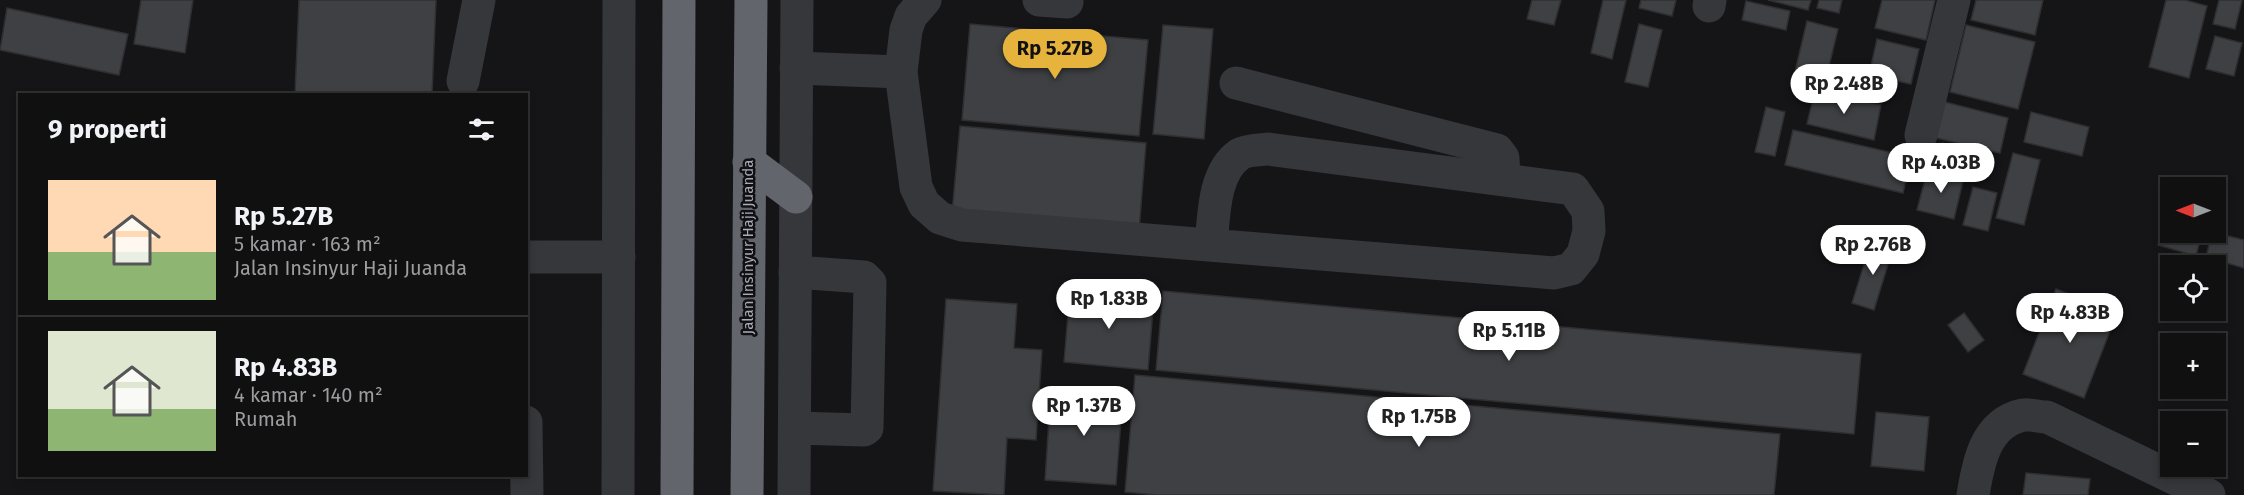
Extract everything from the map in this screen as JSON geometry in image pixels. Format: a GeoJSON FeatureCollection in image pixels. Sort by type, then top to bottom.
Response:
{"type":"FeatureCollection","features":[{"type":"Feature","properties":{"kind":"highway"},"geometry":{"type":"LineString","coordinates":[[677,495],[679,0]]}},
{"type":"Feature","properties":{"kind":"highway","name":"Jalan Insinyur Haji Juanda"},"geometry":{"type":"LineString","coordinates":[[747,495],[751,0]]}},
{"type":"Feature","properties":{"kind":"highway"},"geometry":{"type":"LineString","coordinates":[[749,162],[796,197]]}},
{"type":"Feature","properties":{"kind":"street"},"geometry":{"type":"LineString","coordinates":[[463,81],[479,0]]}},
{"type":"Feature","properties":{"kind":"street"},"geometry":{"type":"LineString","coordinates":[[618,0],[618,495]]}},
{"type":"Feature","properties":{"kind":"street"},"geometry":{"type":"LineString","coordinates":[[794,495],[797,0]]}},
{"type":"Feature","properties":{"kind":"street"},"geometry":{"type":"LineString","coordinates":[[925,0],[911,16],[906,30],[901,72],[916,187],[924,204],[940,218],[962,225],[1211,246],[1554,273],[1571,269],[1583,254],[1589,231],[1588,211],[1573,189],[1268,149],[1241,153],[1225,171],[1216,198],[1211,246]]}},
{"type":"Feature","properties":{"kind":"street"},"geometry":{"type":"LineString","coordinates":[[1922,135],[1954,0]]}},
{"type":"Feature","properties":{"kind":"street"},"geometry":{"type":"LineString","coordinates":[[796,68],[901,72]]}},
{"type":"Feature","properties":{"kind":"street"},"geometry":{"type":"LineString","coordinates":[[1236,82],[1497,150],[1503,158],[1504,179]]}},
{"type":"Feature","properties":{"kind":"street"},"geometry":{"type":"LineString","coordinates":[[528,257],[618,257]]}},
{"type":"Feature","properties":{"kind":"street"},"geometry":{"type":"LineString","coordinates":[[795,272],[864,277],[870,283],[867,428],[864,430],[795,428]]}},
{"type":"Feature","properties":{"kind":"street"},"geometry":{"type":"LineString","coordinates":[[1973,495],[1978,460],[1989,439],[2005,423],[2024,415],[2047,417],[2209,495]]}},
{"type":"Feature","properties":{"kind":"street"},"geometry":{"type":"LineString","coordinates":[[527,477],[527,495]]}},
{"type":"Feature","properties":{"kind":"building"},"geometry":{"type":"Polygon","coordinates":[[[141,0],[193,0],[185,53],[134,44],[141,0]]]}},
{"type":"Feature","properties":{"kind":"building"},"geometry":{"type":"Polygon","coordinates":[[[299,0],[436,0],[432,93],[295,93],[299,0]]]}},
{"type":"Feature","properties":{"kind":"building"},"geometry":{"type":"Polygon","coordinates":[[[1532,0],[1561,0],[1554,25],[1527,19],[1532,0]]]}},
{"type":"Feature","properties":{"kind":"building"},"geometry":{"type":"Polygon","coordinates":[[[1603,0],[1626,0],[1612,59],[1591,53],[1603,0]]]}},
{"type":"Feature","properties":{"kind":"building"},"geometry":{"type":"Polygon","coordinates":[[[1641,0],[1676,0],[1672,16],[1639,8],[1641,0]]]}},
{"type":"Feature","properties":{"kind":"building"},"geometry":{"type":"Polygon","coordinates":[[[1768,0],[1811,0],[1808,10],[1768,0]]]}},
{"type":"Feature","properties":{"kind":"building"},"geometry":{"type":"Polygon","coordinates":[[[1819,0],[1842,0],[1839,13],[1817,8],[1819,0]]]}},
{"type":"Feature","properties":{"kind":"building"},"geometry":{"type":"Polygon","coordinates":[[[1882,0],[1935,0],[1926,40],[1875,28],[1882,0]]]}},
{"type":"Feature","properties":{"kind":"building"},"geometry":{"type":"Polygon","coordinates":[[[1976,0],[2043,0],[2035,35],[1971,20],[1976,0]]]}},
{"type":"Feature","properties":{"kind":"building"},"geometry":{"type":"Polygon","coordinates":[[[2166,0],[2185,0],[2207,6],[2189,78],[2149,67],[2166,0]]]}},
{"type":"Feature","properties":{"kind":"building"},"geometry":{"type":"Polygon","coordinates":[[[2219,0],[2242,0],[2235,29],[2213,24],[2219,0]]]}},
{"type":"Feature","properties":{"kind":"building"},"geometry":{"type":"Polygon","coordinates":[[[1746,1],[1790,11],[1786,30],[1742,20],[1746,1]]]}},
{"type":"Feature","properties":{"kind":"building"},"geometry":{"type":"Polygon","coordinates":[[[7,8],[128,34],[119,75],[0,50],[7,8]]]}},
{"type":"Feature","properties":{"kind":"building"},"geometry":{"type":"Polygon","coordinates":[[[1807,21],[1838,29],[1824,87],[1793,80],[1807,21]]]}},
{"type":"Feature","properties":{"kind":"building"},"geometry":{"type":"Polygon","coordinates":[[[970,24],[1148,40],[1139,136],[962,120],[970,24]]]}},
{"type":"Feature","properties":{"kind":"building"},"geometry":{"type":"Polygon","coordinates":[[[1639,24],[1662,30],[1648,87],[1625,82],[1639,24]]]}},
{"type":"Feature","properties":{"kind":"building"},"geometry":{"type":"Polygon","coordinates":[[[1163,25],[1213,29],[1204,139],[1153,134],[1163,25]]]}},
{"type":"Feature","properties":{"kind":"building"},"geometry":{"type":"Polygon","coordinates":[[[1966,25],[2035,42],[2018,109],[1950,92],[1966,25]]]}},
{"type":"Feature","properties":{"kind":"building"},"geometry":{"type":"Polygon","coordinates":[[[2215,36],[2242,43],[2234,76],[2206,69],[2215,36]]]}},
{"type":"Feature","properties":{"kind":"building"},"geometry":{"type":"Polygon","coordinates":[[[1877,39],[1919,49],[1911,84],[1869,75],[1877,39]]]}},
{"type":"Feature","properties":{"kind":"building"},"geometry":{"type":"Polygon","coordinates":[[[1815,90],[1881,105],[1874,140],[1807,124],[1815,90]]]}},
{"type":"Feature","properties":{"kind":"building"},"geometry":{"type":"Polygon","coordinates":[[[1945,102],[2008,118],[2000,153],[1936,138],[1945,102]]]}},
{"type":"Feature","properties":{"kind":"building"},"geometry":{"type":"Polygon","coordinates":[[[1766,107],[1785,112],[1775,156],[1755,152],[1766,107]]]}},
{"type":"Feature","properties":{"kind":"building"},"geometry":{"type":"Polygon","coordinates":[[[2031,112],[2089,127],[2082,156],[2024,142],[2031,112]]]}},
{"type":"Feature","properties":{"kind":"building"},"geometry":{"type":"Polygon","coordinates":[[[960,126],[1146,143],[1139,231],[952,213],[960,126]]]}},
{"type":"Feature","properties":{"kind":"building"},"geometry":{"type":"Polygon","coordinates":[[[1793,130],[1911,157],[1903,193],[1785,165],[1793,130]]]}},
{"type":"Feature","properties":{"kind":"building"},"geometry":{"type":"Polygon","coordinates":[[[1942,143],[1987,154],[1983,174],[1938,163],[1942,143]]]}},
{"type":"Feature","properties":{"kind":"building"},"geometry":{"type":"Polygon","coordinates":[[[2013,153],[2040,160],[2024,225],[1996,218],[2013,153]]]}},
{"type":"Feature","properties":{"kind":"building"},"geometry":{"type":"Polygon","coordinates":[[[1928,168],[1964,177],[1954,219],[1917,210],[1928,168]]]}},
{"type":"Feature","properties":{"kind":"building"},"geometry":{"type":"Polygon","coordinates":[[[1973,187],[1997,193],[1988,231],[1963,225],[1973,187]]]}},
{"type":"Feature","properties":{"kind":"building"},"geometry":{"type":"Polygon","coordinates":[[[2226,236],[2244,240],[2244,268],[2226,263],[2226,255],[2206,255],[2209,243],[2226,243],[2226,236]]]}},
{"type":"Feature","properties":{"kind":"building"},"geometry":{"type":"Polygon","coordinates":[[[2160,238],[2160,243],[2199,243],[2196,255],[2158,245],[2160,238]]]}},
{"type":"Feature","properties":{"kind":"building"},"geometry":{"type":"Polygon","coordinates":[[[1871,242],[1893,248],[1874,310],[1852,303],[1871,242]]]}},
{"type":"Feature","properties":{"kind":"building"},"geometry":{"type":"Polygon","coordinates":[[[2056,289],[2117,313],[2084,398],[2023,374],[2056,289]]]}},
{"type":"Feature","properties":{"kind":"building"},"geometry":{"type":"Polygon","coordinates":[[[1070,290],[1154,298],[1148,370],[1064,362],[1070,290]]]}},
{"type":"Feature","properties":{"kind":"building"},"geometry":{"type":"Polygon","coordinates":[[[1163,291],[1861,354],[1854,434],[1156,370],[1163,291]]]}},
{"type":"Feature","properties":{"kind":"building"},"geometry":{"type":"Polygon","coordinates":[[[946,299],[1017,304],[1014,348],[1042,350],[1036,440],[1007,438],[1004,495],[933,491],[946,299]]]}},
{"type":"Feature","properties":{"kind":"building"},"geometry":{"type":"Polygon","coordinates":[[[1964,313],[1984,340],[1968,352],[1948,325],[1964,313]]]}},
{"type":"Feature","properties":{"kind":"building"},"geometry":{"type":"Polygon","coordinates":[[[1135,375],[1780,434],[1774,495],[1156,495],[1125,492],[1135,375]]]}},
{"type":"Feature","properties":{"kind":"building"},"geometry":{"type":"Polygon","coordinates":[[[1051,389],[1123,394],[1116,485],[1045,480],[1051,389]]]}},
{"type":"Feature","properties":{"kind":"building"},"geometry":{"type":"Polygon","coordinates":[[[1876,412],[1929,417],[1924,471],[1871,466],[1876,412]]]}},
{"type":"Feature","properties":{"kind":"building"},"geometry":{"type":"Polygon","coordinates":[[[2026,473],[2090,479],[2088,495],[2023,495],[2026,473]]]}}]}
